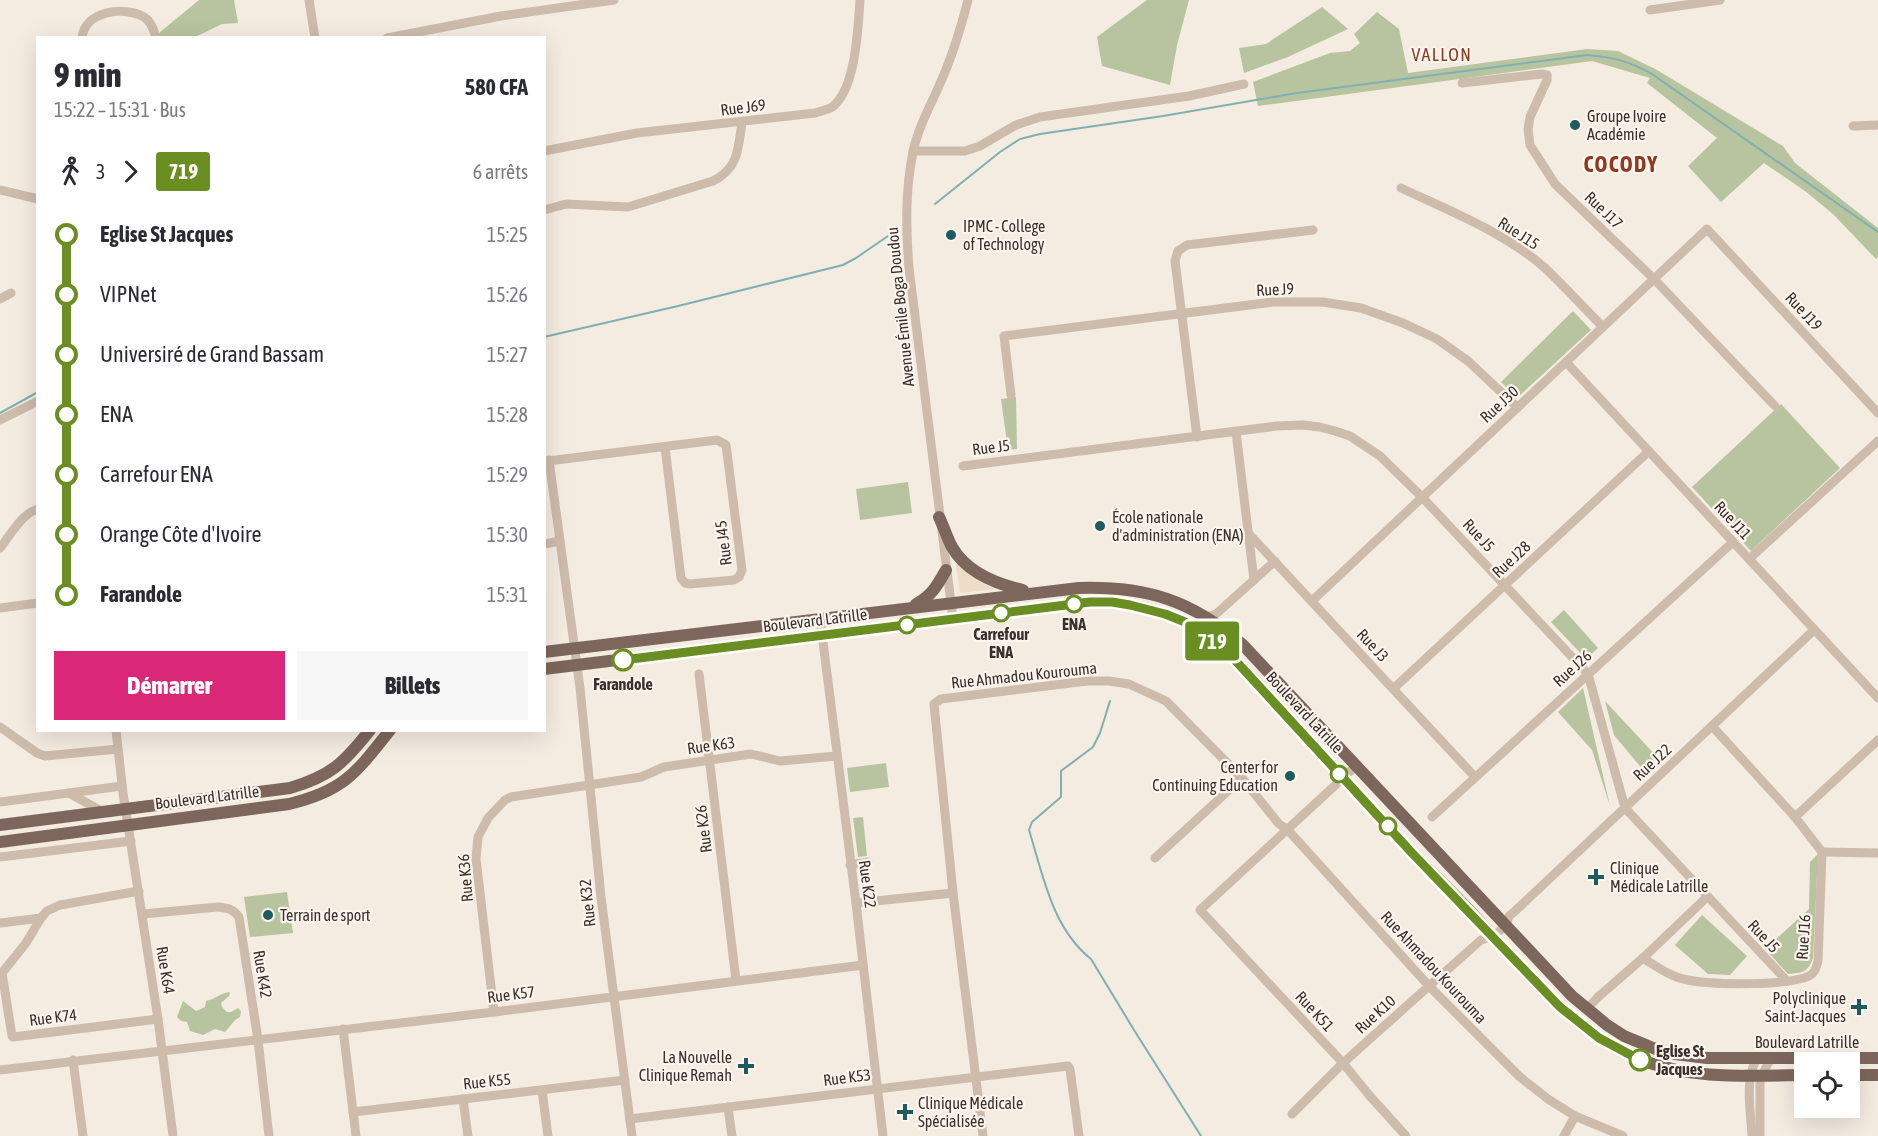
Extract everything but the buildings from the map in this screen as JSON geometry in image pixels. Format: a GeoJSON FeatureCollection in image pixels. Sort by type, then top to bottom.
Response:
{"type":"FeatureCollection","features":[{"type":"Feature","properties":{"kind":"main road"},"geometry":{"type":"LineString","coordinates":[[939,517],[952,548],[972,570],[1001,585],[1033,592]]}},
{"type":"Feature","properties":{"kind":"main road"},"geometry":{"type":"LineString","coordinates":[[911,607],[930,595],[946,570]]}},
{"type":"Feature","properties":{"kind":"main road","name":"Boulevard Latrille"},"geometry":{"type":"LineString","coordinates":[[546,652],[1033,592],[1079,588],[1122,588],[1165,597],[1212,618],[1243,645],[1505,920],[1572,996],[1624,1036],[1658,1050],[1707,1059],[1878,1058]]}},
{"type":"Feature","properties":{"kind":"main road","name":"Boulevard Latrille"},"geometry":{"type":"LineString","coordinates":[[546,669],[1090,602],[1112,602],[1165,614],[1201,632],[1234,659],[1487,935],[1580,1024],[1616,1049],[1654,1065],[1707,1074],[1794,1075]]}},
{"type":"Feature","properties":{"kind":"main road","name":"Boulevard Latrille"},"geometry":{"type":"LineString","coordinates":[[0,825],[290,788],[318,778],[347,759],[368,732]]}},
{"type":"Feature","properties":{"kind":"main road","name":"Boulevard Latrille"},"geometry":{"type":"LineString","coordinates":[[0,842],[289,804],[313,798],[325,794],[359,770],[388,732]]}},
{"type":"Feature","properties":{"kind":"main road","name":"Boulevard Latrille"},"geometry":{"type":"LineString","coordinates":[[1860,1075],[1878,1075]]}},
{"type":"Feature","properties":{"kind":"street"},"geometry":{"type":"LineString","coordinates":[[309,0],[315,36]]}},
{"type":"Feature","properties":{"kind":"street"},"geometry":{"type":"LineString","coordinates":[[397,36],[501,16],[614,0]]}},
{"type":"Feature","properties":{"kind":"street","name":"Rue J69"},"geometry":{"type":"LineString","coordinates":[[546,151],[636,133],[742,123],[815,113],[832,107],[842,96],[850,78],[860,0]]}},
{"type":"Feature","properties":{"kind":"street","name":"Avenue Émile Boga Doudou"},"geometry":{"type":"LineString","coordinates":[[953,619],[906,231],[908,183],[913,151],[943,78],[968,0]]}},
{"type":"Feature","properties":{"kind":"street"},"geometry":{"type":"LineString","coordinates":[[1650,10],[1720,0]]}},
{"type":"Feature","properties":{"kind":"street"},"geometry":{"type":"LineString","coordinates":[[82,36],[90,20],[100,13],[114,12],[143,17],[150,22],[155,36]]}},
{"type":"Feature","properties":{"kind":"street","name":"Rue J17"},"geometry":{"type":"LineString","coordinates":[[1462,83],[1547,75],[1547,80],[1530,117],[1528,129],[1530,145],[1555,184],[1654,279],[1775,406]]}},
{"type":"Feature","properties":{"kind":"street"},"geometry":{"type":"LineString","coordinates":[[913,151],[965,151],[980,146],[1016,125],[1040,117],[1189,96],[1244,84]]}},
{"type":"Feature","properties":{"kind":"street"},"geometry":{"type":"LineString","coordinates":[[546,209],[566,204],[628,207],[713,181],[731,169],[737,153],[742,123]]}},
{"type":"Feature","properties":{"kind":"street"},"geometry":{"type":"LineString","coordinates":[[1853,126],[1878,125]]}},
{"type":"Feature","properties":{"kind":"street","name":"Rue J15"},"geometry":{"type":"LineString","coordinates":[[1401,188],[1466,218],[1506,240],[1544,268],[1603,327]]}},
{"type":"Feature","properties":{"kind":"street"},"geometry":{"type":"LineString","coordinates":[[0,190],[36,199]]}},
{"type":"Feature","properties":{"kind":"street","name":"Rue J30"},"geometry":{"type":"LineString","coordinates":[[1312,601],[1707,229]]}},
{"type":"Feature","properties":{"kind":"street","name":"Rue J19"},"geometry":{"type":"LineString","coordinates":[[1707,229],[1878,413]]}},
{"type":"Feature","properties":{"kind":"street"},"geometry":{"type":"LineString","coordinates":[[1197,436],[1175,261],[1178,251],[1187,245],[1313,230]]}},
{"type":"Feature","properties":{"kind":"street"},"geometry":{"type":"LineString","coordinates":[[0,298],[11,293]]}},
{"type":"Feature","properties":{"kind":"street","name":"Rue J9"},"geometry":{"type":"LineString","coordinates":[[1011,396],[1004,336],[1273,302],[1323,302],[1361,308],[1437,339],[1468,361],[1517,407]]}},
{"type":"Feature","properties":{"kind":"street","name":"Rue J11"},"geometry":{"type":"LineString","coordinates":[[1566,362],[1878,698]]}},
{"type":"Feature","properties":{"kind":"street"},"geometry":{"type":"LineString","coordinates":[[0,420],[36,401]]}},
{"type":"Feature","properties":{"kind":"street","name":"Rue J5"},"geometry":{"type":"LineString","coordinates":[[963,466],[1303,425],[1335,430],[1350,436],[1380,456],[1422,496],[1588,674],[1624,808],[1787,981]]}},
{"type":"Feature","properties":{"kind":"street"},"geometry":{"type":"LineString","coordinates":[[1236,432],[1254,580]]}},
{"type":"Feature","properties":{"kind":"street","name":"Rue J45"},"geometry":{"type":"LineString","coordinates":[[547,460],[717,440],[726,445],[742,570],[740,577],[734,580],[690,584],[685,583],[681,578],[665,447]]}},
{"type":"Feature","properties":{"kind":"street"},"geometry":{"type":"LineString","coordinates":[[1749,559],[1878,441]]}},
{"type":"Feature","properties":{"kind":"street","name":"Rue J28"},"geometry":{"type":"LineString","coordinates":[[1393,689],[1648,451]]}},
{"type":"Feature","properties":{"kind":"street","name":"Rue K32"},"geometry":{"type":"LineString","coordinates":[[547,460],[577,666],[602,907],[632,1136]]}},
{"type":"Feature","properties":{"kind":"street"},"geometry":{"type":"LineString","coordinates":[[0,548],[26,515],[36,509]]}},
{"type":"Feature","properties":{"kind":"street","name":"Rue J3"},"geometry":{"type":"LineString","coordinates":[[1249,534],[1475,777]]}},
{"type":"Feature","properties":{"kind":"street"},"geometry":{"type":"LineString","coordinates":[[546,544],[560,542]]}},
{"type":"Feature","properties":{"kind":"street","name":"Rue J26"},"geometry":{"type":"LineString","coordinates":[[1432,817],[1733,542]]}},
{"type":"Feature","properties":{"kind":"street"},"geometry":{"type":"LineString","coordinates":[[1201,632],[1212,618],[1275,561]]}},
{"type":"Feature","properties":{"kind":"street"},"geometry":{"type":"LineString","coordinates":[[0,608],[36,603]]}},
{"type":"Feature","properties":{"kind":"street","name":"Rue K22"},"geometry":{"type":"LineString","coordinates":[[820,618],[883,1136]]}},
{"type":"Feature","properties":{"kind":"street","name":"Rue J22"},"geometry":{"type":"LineString","coordinates":[[1487,935],[1814,630]]}},
{"type":"Feature","properties":{"kind":"street","name":"Rue K26"},"geometry":{"type":"LineString","coordinates":[[699,674],[736,980]]}},
{"type":"Feature","properties":{"kind":"street","name":"Rue Ahmadou Kourouma"},"geometry":{"type":"LineString","coordinates":[[983,1136],[952,893],[933,707],[936,701],[1087,681],[1129,684],[1166,701],[1242,778],[1279,824],[1287,829],[1429,986],[1520,1077],[1575,1116],[1623,1136]]}},
{"type":"Feature","properties":{"kind":"street"},"geometry":{"type":"LineString","coordinates":[[1712,726],[1795,817],[1822,852],[1878,853]]}},
{"type":"Feature","properties":{"kind":"street"},"geometry":{"type":"LineString","coordinates":[[0,727],[37,753],[45,756],[118,749]]}},
{"type":"Feature","properties":{"kind":"street","name":"Rue K64"},"geometry":{"type":"LineString","coordinates":[[116,732],[173,1136]]}},
{"type":"Feature","properties":{"kind":"street"},"geometry":{"type":"LineString","coordinates":[[1795,817],[1878,740]]}},
{"type":"Feature","properties":{"kind":"street","name":"Rue K63"},"geometry":{"type":"LineString","coordinates":[[590,785],[641,777],[664,767],[751,754],[780,761],[837,756]]}},
{"type":"Feature","properties":{"kind":"street"},"geometry":{"type":"LineString","coordinates":[[1287,829],[1356,766]]}},
{"type":"Feature","properties":{"kind":"street"},"geometry":{"type":"LineString","coordinates":[[1155,858],[1242,778]]}},
{"type":"Feature","properties":{"kind":"street","name":"Rue K36"},"geometry":{"type":"LineString","coordinates":[[494,1012],[476,859],[478,837],[488,818],[505,800],[511,797],[590,785]]}},
{"type":"Feature","properties":{"kind":"street"},"geometry":{"type":"LineString","coordinates":[[0,802],[122,786]]}},
{"type":"Feature","properties":{"kind":"street"},"geometry":{"type":"LineString","coordinates":[[69,793],[103,812]]}},
{"type":"Feature","properties":{"kind":"street","name":"Rue K51"},"geometry":{"type":"LineString","coordinates":[[1287,829],[1200,909],[1343,1063],[1406,1136]]}},
{"type":"Feature","properties":{"kind":"street"},"geometry":{"type":"LineString","coordinates":[[36,853],[62,833]]}},
{"type":"Feature","properties":{"kind":"street"},"geometry":{"type":"LineString","coordinates":[[0,857],[131,841]]}},
{"type":"Feature","properties":{"kind":"street","name":"Rue J16"},"geometry":{"type":"LineString","coordinates":[[1643,958],[1668,974],[1688,980],[1731,984],[1787,981],[1807,977],[1815,972],[1818,961],[1822,852]]}},
{"type":"Feature","properties":{"kind":"street"},"geometry":{"type":"LineString","coordinates":[[850,865],[868,862]]}},
{"type":"Feature","properties":{"kind":"street"},"geometry":{"type":"LineString","coordinates":[[0,923],[41,918],[47,911],[60,905],[139,891]]}},
{"type":"Feature","properties":{"kind":"street"},"geometry":{"type":"LineString","coordinates":[[856,903],[952,893]]}},
{"type":"Feature","properties":{"kind":"street"},"geometry":{"type":"LineString","coordinates":[[1587,1009],[1707,897]]}},
{"type":"Feature","properties":{"kind":"street","name":"Rue K42"},"geometry":{"type":"LineString","coordinates":[[143,914],[218,907],[235,911],[239,917],[258,1040],[269,1136]]}},
{"type":"Feature","properties":{"kind":"street","name":"Rue K74"},"geometry":{"type":"LineString","coordinates":[[41,918],[26,943],[2,972],[12,1036],[158,1019]]}},
{"type":"Feature","properties":{"kind":"street","name":"Rue K10"},"geometry":{"type":"LineString","coordinates":[[1292,1114],[1343,1063],[1487,935]]}},
{"type":"Feature","properties":{"kind":"street","name":"Rue K57"},"geometry":{"type":"LineString","coordinates":[[0,1070],[494,1012],[863,965]]}},
{"type":"Feature","properties":{"kind":"street"},"geometry":{"type":"LineString","coordinates":[[343,1029],[356,1136]]}},
{"type":"Feature","properties":{"kind":"street"},"geometry":{"type":"LineString","coordinates":[[1752,1136],[1757,1058]]}},
{"type":"Feature","properties":{"kind":"street"},"geometry":{"type":"LineString","coordinates":[[1756,1075],[1771,1058]]}},
{"type":"Feature","properties":{"kind":"street"},"geometry":{"type":"LineString","coordinates":[[73,1060],[83,1136]]}},
{"type":"Feature","properties":{"kind":"street","name":"Rue K53"},"geometry":{"type":"LineString","coordinates":[[630,1119],[1068,1066],[1071,1069],[1079,1136]]}},
{"type":"Feature","properties":{"kind":"street"},"geometry":{"type":"LineString","coordinates":[[1756,1075],[1759,1085],[1760,1136]]}},
{"type":"Feature","properties":{"kind":"street","name":"Rue K55"},"geometry":{"type":"LineString","coordinates":[[353,1112],[625,1080]]}},
{"type":"Feature","properties":{"kind":"street"},"geometry":{"type":"LineString","coordinates":[[542,1090],[548,1136]]}},
{"type":"Feature","properties":{"kind":"street"},"geometry":{"type":"LineString","coordinates":[[463,1099],[468,1136]]}},
{"type":"Feature","properties":{"kind":"street"},"geometry":{"type":"LineString","coordinates":[[728,1107],[732,1136]]}},
{"type":"Feature","properties":{"kind":"street"},"geometry":{"type":"LineString","coordinates":[[1564,1136],[1575,1116]]}},
{"type":"Feature","properties":{"kind":"green space"},"geometry":{"type":"Polygon","coordinates":[[[199,0],[234,0],[238,23],[222,24],[197,36],[159,36],[159,33],[199,0]]]}},
{"type":"Feature","properties":{"kind":"green space"},"geometry":{"type":"Polygon","coordinates":[[[1147,0],[1189,0],[1177,45],[1170,85],[1102,66],[1097,37],[1147,0]]]}},
{"type":"Feature","properties":{"kind":"green space"},"geometry":{"type":"Polygon","coordinates":[[[1322,7],[1348,29],[1288,57],[1244,73],[1239,48],[1266,44],[1322,7]]]}},
{"type":"Feature","properties":{"kind":"green space"},"geometry":{"type":"Polygon","coordinates":[[[1377,12],[1399,29],[1408,73],[1587,49],[1618,51],[1657,70],[1783,146],[1795,163],[1878,228],[1878,257],[1876,259],[1833,214],[1805,191],[1764,163],[1721,202],[1688,166],[1717,138],[1647,83],[1650,78],[1592,61],[1258,106],[1253,82],[1330,53],[1350,51],[1360,43],[1354,34],[1377,12]]]}},
{"type":"Feature","properties":{"kind":"green space"},"geometry":{"type":"Polygon","coordinates":[[[1573,311],[1591,330],[1517,398],[1501,382],[1573,311]]]}},
{"type":"Feature","properties":{"kind":"green space"},"geometry":{"type":"Polygon","coordinates":[[[1016,397],[1017,449],[1008,450],[1001,399],[1016,397]]]}},
{"type":"Feature","properties":{"kind":"green space"},"geometry":{"type":"Polygon","coordinates":[[[1781,404],[1840,468],[1751,551],[1692,487],[1781,404]]]}},
{"type":"Feature","properties":{"kind":"green space"},"geometry":{"type":"Polygon","coordinates":[[[908,482],[912,513],[860,520],[856,489],[908,482]]]}},
{"type":"Feature","properties":{"kind":"green space"},"geometry":{"type":"Polygon","coordinates":[[[1564,610],[1598,648],[1586,659],[1551,622],[1564,610]]]}},
{"type":"Feature","properties":{"kind":"green space"},"geometry":{"type":"Polygon","coordinates":[[[1583,688],[1610,806],[1592,750],[1558,712],[1583,688]]]}},
{"type":"Feature","properties":{"kind":"green space"},"geometry":{"type":"Polygon","coordinates":[[[1605,701],[1658,758],[1644,771],[1614,735],[1605,701]]]}},
{"type":"Feature","properties":{"kind":"green space"},"geometry":{"type":"Polygon","coordinates":[[[886,763],[889,787],[850,792],[847,768],[886,763]]]}},
{"type":"Feature","properties":{"kind":"green space"},"geometry":{"type":"Polygon","coordinates":[[[863,817],[867,856],[858,857],[853,818],[863,817]]]}},
{"type":"Feature","properties":{"kind":"green space"},"geometry":{"type":"Polygon","coordinates":[[[1818,854],[1813,958],[1804,971],[1788,974],[1765,949],[1809,909],[1810,862],[1818,854]]]}},
{"type":"Feature","properties":{"kind":"green space","name":"Terrain de sport"},"geometry":{"type":"Polygon","coordinates":[[[287,892],[293,933],[250,937],[244,897],[287,892]]]}},
{"type":"Feature","properties":{"kind":"green space"},"geometry":{"type":"Polygon","coordinates":[[[1702,915],[1747,956],[1730,975],[1708,974],[1675,945],[1702,915]]]}},
{"type":"Feature","properties":{"kind":"green space"},"geometry":{"type":"Polygon","coordinates":[[[230,992],[221,1003],[222,1007],[227,1012],[238,1008],[241,1011],[240,1017],[225,1032],[215,1029],[203,1035],[190,1031],[187,1022],[177,1017],[183,1001],[196,1011],[205,1007],[206,1001],[230,992]]]}},
{"type":"Feature","properties":{"kind":"shaded area"},"geometry":{"type":"Polygon","coordinates":[[[955,558],[969,574],[995,589],[960,593],[955,558]]]}},
{"type":"Feature","properties":{"kind":"waterway"},"geometry":{"type":"LineString","coordinates":[[935,204],[1000,152],[1020,139],[1040,134],[1297,93],[1587,55],[1620,60],[1652,74],[1878,232]]}},
{"type":"Feature","properties":{"kind":"waterway"},"geometry":{"type":"LineString","coordinates":[[546,337],[843,265],[888,236]]}},
{"type":"Feature","properties":{"kind":"waterway"},"geometry":{"type":"LineString","coordinates":[[0,413],[36,393]]}},
{"type":"Feature","properties":{"kind":"waterway"},"geometry":{"type":"LineString","coordinates":[[1110,701],[1093,747],[1061,771],[1061,797],[1032,822],[1029,830],[1044,882],[1058,916],[1067,932],[1091,959],[1201,1136]]}},
{"type":"Feature","properties":{"kind":"bus line","name":"719"},"geometry":{"type":"LineString","coordinates":[[623,660],[1090,602],[1112,602],[1165,614],[1197,629],[1234,659],[1412,853],[1560,1007],[1599,1038],[1640,1060]]}},
{"type":"Feature","properties":{"kind":"place","name":"Groupe Ivoire Académie"},"geometry":{"type":"Point","coordinates":[1575,125]}},
{"type":"Feature","properties":{"kind":"place","name":"IPMC - College of Technology"},"geometry":{"type":"Point","coordinates":[951,235]}},
{"type":"Feature","properties":{"kind":"place","name":"École nationale d'administration (ENA)"},"geometry":{"type":"Point","coordinates":[1100,526]}},
{"type":"Feature","properties":{"kind":"place","name":"ENA"},"geometry":{"type":"Point","coordinates":[1074,604]}},
{"type":"Feature","properties":{"kind":"place","name":"Carrefour ENA"},"geometry":{"type":"Point","coordinates":[1001,613]}},
{"type":"Feature","properties":{"kind":"place","name":"Farandole"},"geometry":{"type":"Point","coordinates":[623,660]}},
{"type":"Feature","properties":{"kind":"place","name":"Center for Continuing Education"},"geometry":{"type":"Point","coordinates":[1290,776]}},
{"type":"Feature","properties":{"kind":"place","name":"Clinique Médicale Latrille"},"geometry":{"type":"Point","coordinates":[1596,877]}},
{"type":"Feature","properties":{"kind":"place","name":"Terrain de sport"},"geometry":{"type":"Point","coordinates":[268,915]}},
{"type":"Feature","properties":{"kind":"place","name":"Polyclinique Saint-Jacques"},"geometry":{"type":"Point","coordinates":[1859,1007]}},
{"type":"Feature","properties":{"kind":"place","name":"Eglise St Jacques"},"geometry":{"type":"Point","coordinates":[1640,1060]}},
{"type":"Feature","properties":{"kind":"place","name":"La Nouvelle Clinique Remah"},"geometry":{"type":"Point","coordinates":[746,1066]}},
{"type":"Feature","properties":{"kind":"place","name":"Clinique Médicale Spécialisée"},"geometry":{"type":"Point","coordinates":[905,1112]}},
{"type":"Feature","properties":{"kind":"district","name":"VALLON"},"geometry":{"type":"Point","coordinates":[1442,54]}},
{"type":"Feature","properties":{"kind":"district","name":"COCODY"},"geometry":{"type":"Point","coordinates":[1621,164]}}]}
